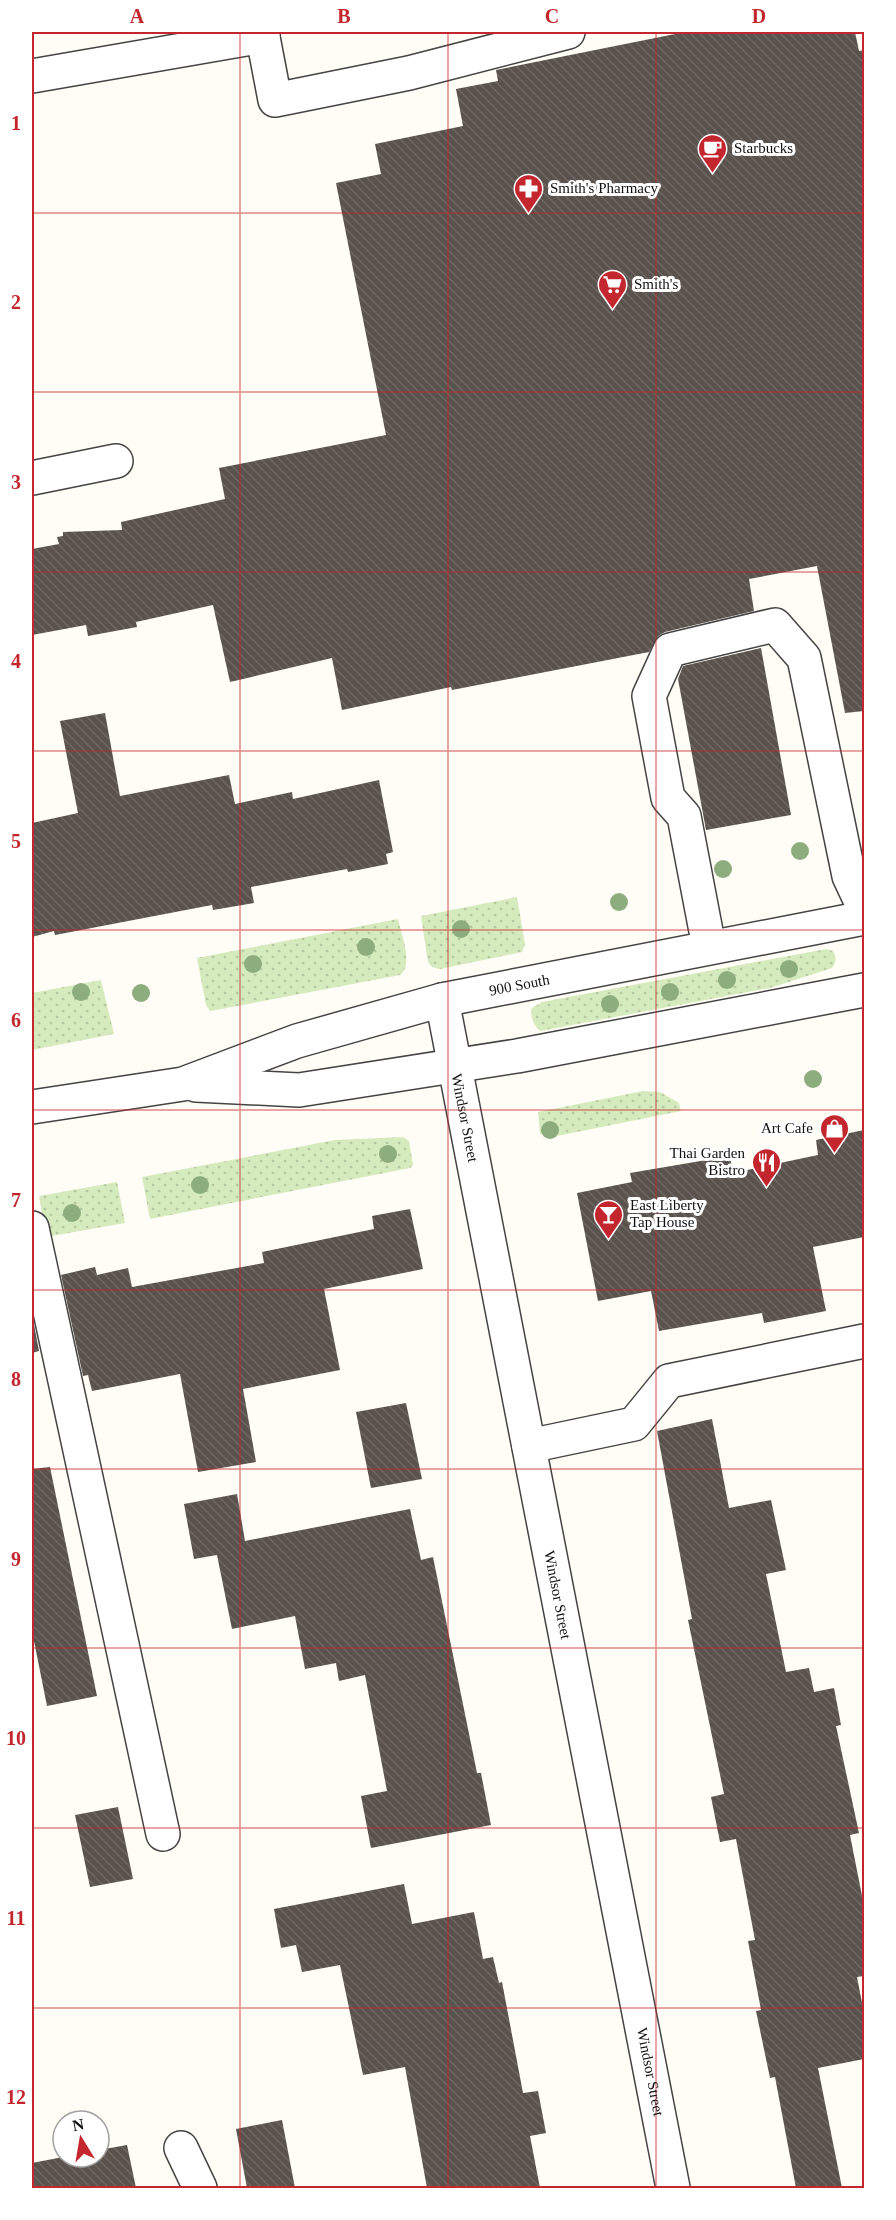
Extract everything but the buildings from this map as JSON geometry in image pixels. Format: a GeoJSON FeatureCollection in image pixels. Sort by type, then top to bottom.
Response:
{"type":"FeatureCollection","features":[{"type":"Feature","properties":{"kind":"street"},"geometry":{"type":"LineString","coordinates":[[32,76],[155,43],[262,34],[275,100],[409,74],[536,35],[568,32]]}},
{"type":"Feature","properties":{"kind":"street"},"geometry":{"type":"LineString","coordinates":[[32,478],[116,461]]}},
{"type":"Feature","properties":{"kind":"street"},"geometry":{"type":"LineString","coordinates":[[710,947],[684,816],[668,798],[649,696],[670,650],[776,626],[804,658],[849,876],[864,908]]}},
{"type":"Feature","properties":{"kind":"street","name":"900 South"},"geometry":{"type":"LineString","coordinates":[[183,1084],[297,1041],[442,1000],[864,918]]}},
{"type":"Feature","properties":{"kind":"street","name":"900 South"},"geometry":{"type":"LineString","coordinates":[[32,1107],[183,1084],[299,1090],[455,1067],[864,990]]}},
{"type":"Feature","properties":{"kind":"street","name":"Windsor Street"},"geometry":{"type":"LineString","coordinates":[[442,1000],[673,2188]]}},
{"type":"Feature","properties":{"kind":"street"},"geometry":{"type":"LineString","coordinates":[[32,1228],[163,1834]]}},
{"type":"Feature","properties":{"kind":"street"},"geometry":{"type":"LineString","coordinates":[[529,1446],[634,1424],[669,1381],[864,1341]]}},
{"type":"Feature","properties":{"kind":"street"},"geometry":{"type":"LineString","coordinates":[[181,2148],[200,2188]]}},
{"type":"Feature","properties":{"kind":"green space"},"geometry":{"type":"Polygon","coordinates":[[[517,897],[525,944],[522,952],[440,969],[432,967],[428,962],[421,916],[517,897]]]}},
{"type":"Feature","properties":{"kind":"green space"},"geometry":{"type":"Polygon","coordinates":[[[398,919],[406,957],[404,970],[400,975],[210,1011],[206,1005],[197,958],[398,919]]]}},
{"type":"Feature","properties":{"kind":"green space"},"geometry":{"type":"Polygon","coordinates":[[[826,949],[833,951],[835,956],[832,968],[770,988],[540,1031],[532,1018],[532,1008],[542,1002],[826,949]]]}},
{"type":"Feature","properties":{"kind":"green space"},"geometry":{"type":"Polygon","coordinates":[[[101,980],[114,1034],[32,1050],[32,993],[101,980]]]}},
{"type":"Feature","properties":{"kind":"green space"},"geometry":{"type":"Polygon","coordinates":[[[643,1091],[660,1092],[679,1103],[681,1111],[557,1136],[540,1134],[538,1112],[643,1091]]]}},
{"type":"Feature","properties":{"kind":"green space"},"geometry":{"type":"Polygon","coordinates":[[[403,1137],[409,1141],[413,1165],[410,1168],[150,1219],[142,1177],[335,1140],[403,1137]]]}},
{"type":"Feature","properties":{"kind":"green space"},"geometry":{"type":"Polygon","coordinates":[[[117,1182],[125,1223],[46,1237],[39,1196],[117,1182]]]}},
{"type":"Feature","properties":{"kind":"place","name":"Starbucks"},"geometry":{"type":"Point","coordinates":[713,174]}},
{"type":"Feature","properties":{"kind":"place","name":"Smith's Pharmacy"},"geometry":{"type":"Point","coordinates":[529,214]}},
{"type":"Feature","properties":{"kind":"place","name":"Smith's"},"geometry":{"type":"Point","coordinates":[613,310]}},
{"type":"Feature","properties":{"kind":"place","name":"Art Cafe"},"geometry":{"type":"Point","coordinates":[834,1154]}},
{"type":"Feature","properties":{"kind":"place","name":"Thai Garden Bistro"},"geometry":{"type":"Point","coordinates":[766,1188]}},
{"type":"Feature","properties":{"kind":"place","name":"East Liberty Tap House"},"geometry":{"type":"Point","coordinates":[609,1240]}}]}
